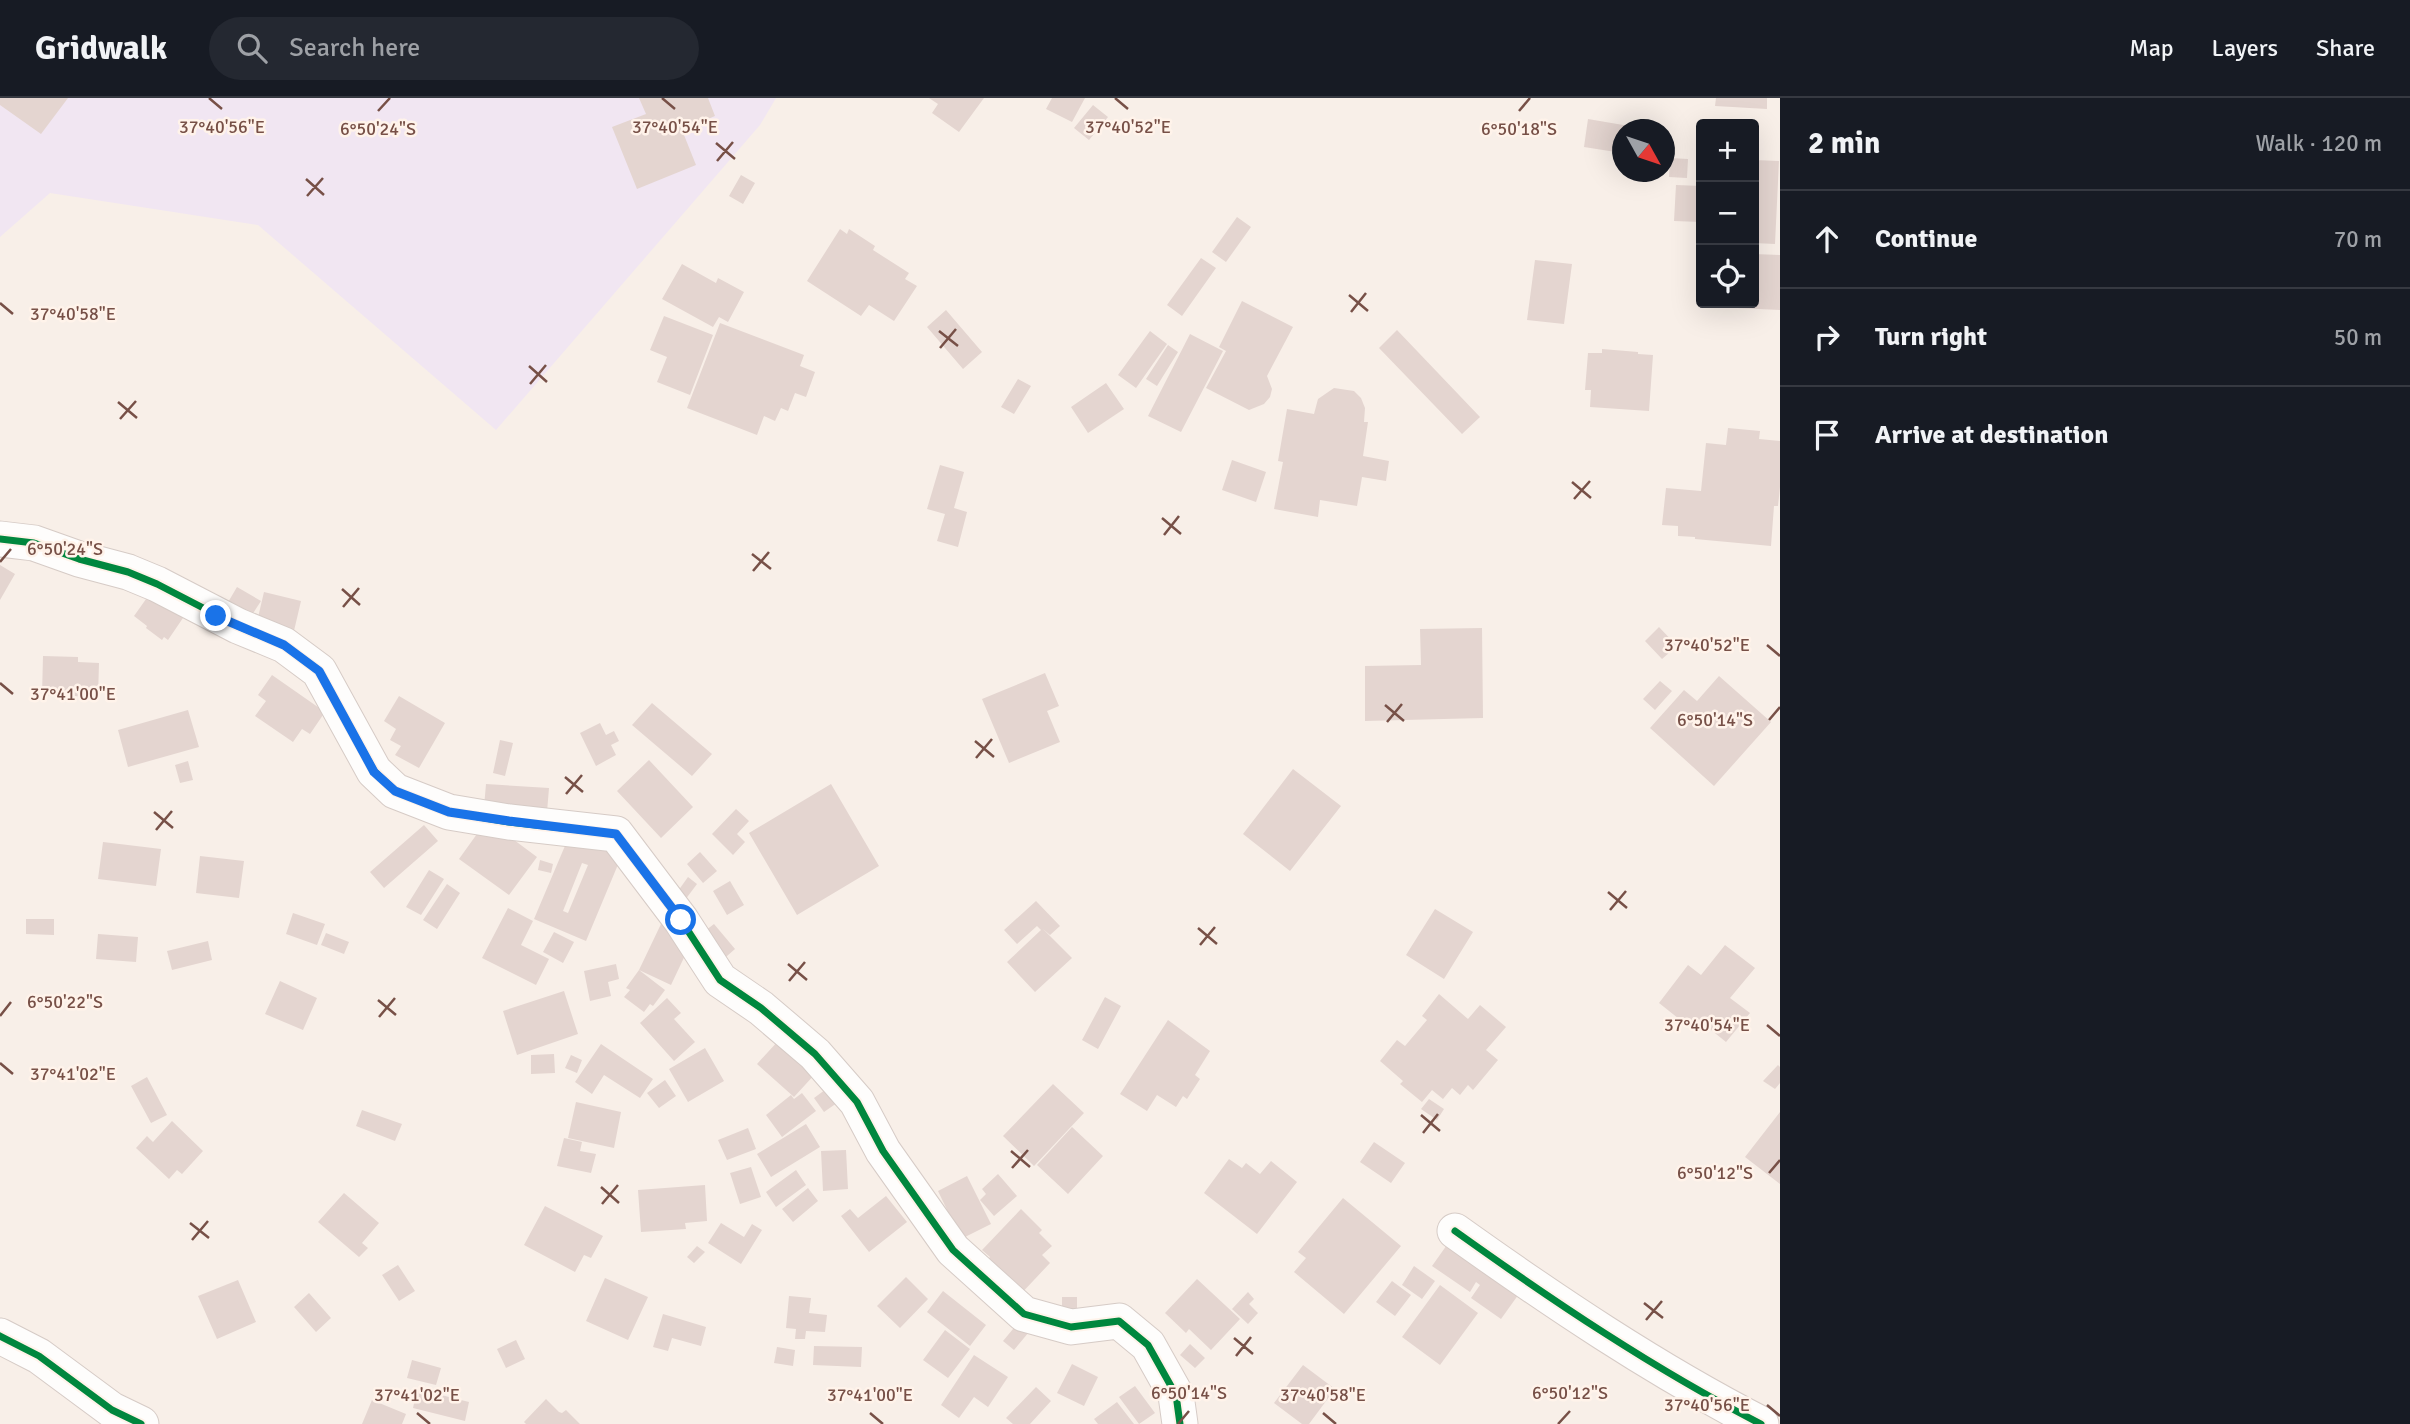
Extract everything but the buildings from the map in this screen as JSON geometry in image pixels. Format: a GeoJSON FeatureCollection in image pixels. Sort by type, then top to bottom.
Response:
{"type":"FeatureCollection","features":[{"type":"Feature","properties":{"kind":"street"},"geometry":{"type":"LineString","coordinates":[[0,539],[34,543],[128,572],[157,584],[227,621],[284,645],[319,671],[374,772],[395,791],[449,812],[616,834],[681,920],[720,980],[761,1007],[815,1054],[857,1102],[883,1151],[953,1250],[1024,1314],[1071,1327],[1119,1321],[1148,1345],[1176,1395],[1180,1424]]}},
{"type":"Feature","properties":{"kind":"street"},"geometry":{"type":"LineString","coordinates":[[1455,1231],[1549,1298],[1712,1399],[1761,1424]]}},
{"type":"Feature","properties":{"kind":"street"},"geometry":{"type":"LineString","coordinates":[[0,1336],[38,1356],[112,1410],[141,1424]]}},
{"type":"Feature","properties":{"kind":"shaded area"},"geometry":{"type":"Polygon","coordinates":[[[0,98],[776,98],[760,125],[496,430],[258,225],[50,193],[0,237],[0,98]]]}},
{"type":"Feature","properties":{"kind":"cycle path"},"geometry":{"type":"LineString","coordinates":[[0,539],[34,543],[128,572],[238,626],[284,645],[319,671],[374,771],[395,791],[449,812],[616,834],[681,920],[720,980],[761,1008],[815,1054],[857,1102],[883,1151],[953,1250],[1024,1314],[1071,1327],[1119,1321],[1148,1345],[1176,1395],[1180,1424]]}},
{"type":"Feature","properties":{"kind":"cycle path"},"geometry":{"type":"LineString","coordinates":[[1455,1231],[1605,1333],[1761,1424]]}},
{"type":"Feature","properties":{"kind":"cycle path"},"geometry":{"type":"LineString","coordinates":[[0,1336],[39,1356],[112,1410],[141,1424]]}},
{"type":"Feature","properties":{"kind":"route"},"geometry":{"type":"LineString","coordinates":[[216,616],[284,645],[319,671],[374,772],[395,791],[449,812],[616,834],[681,920]]}}]}
